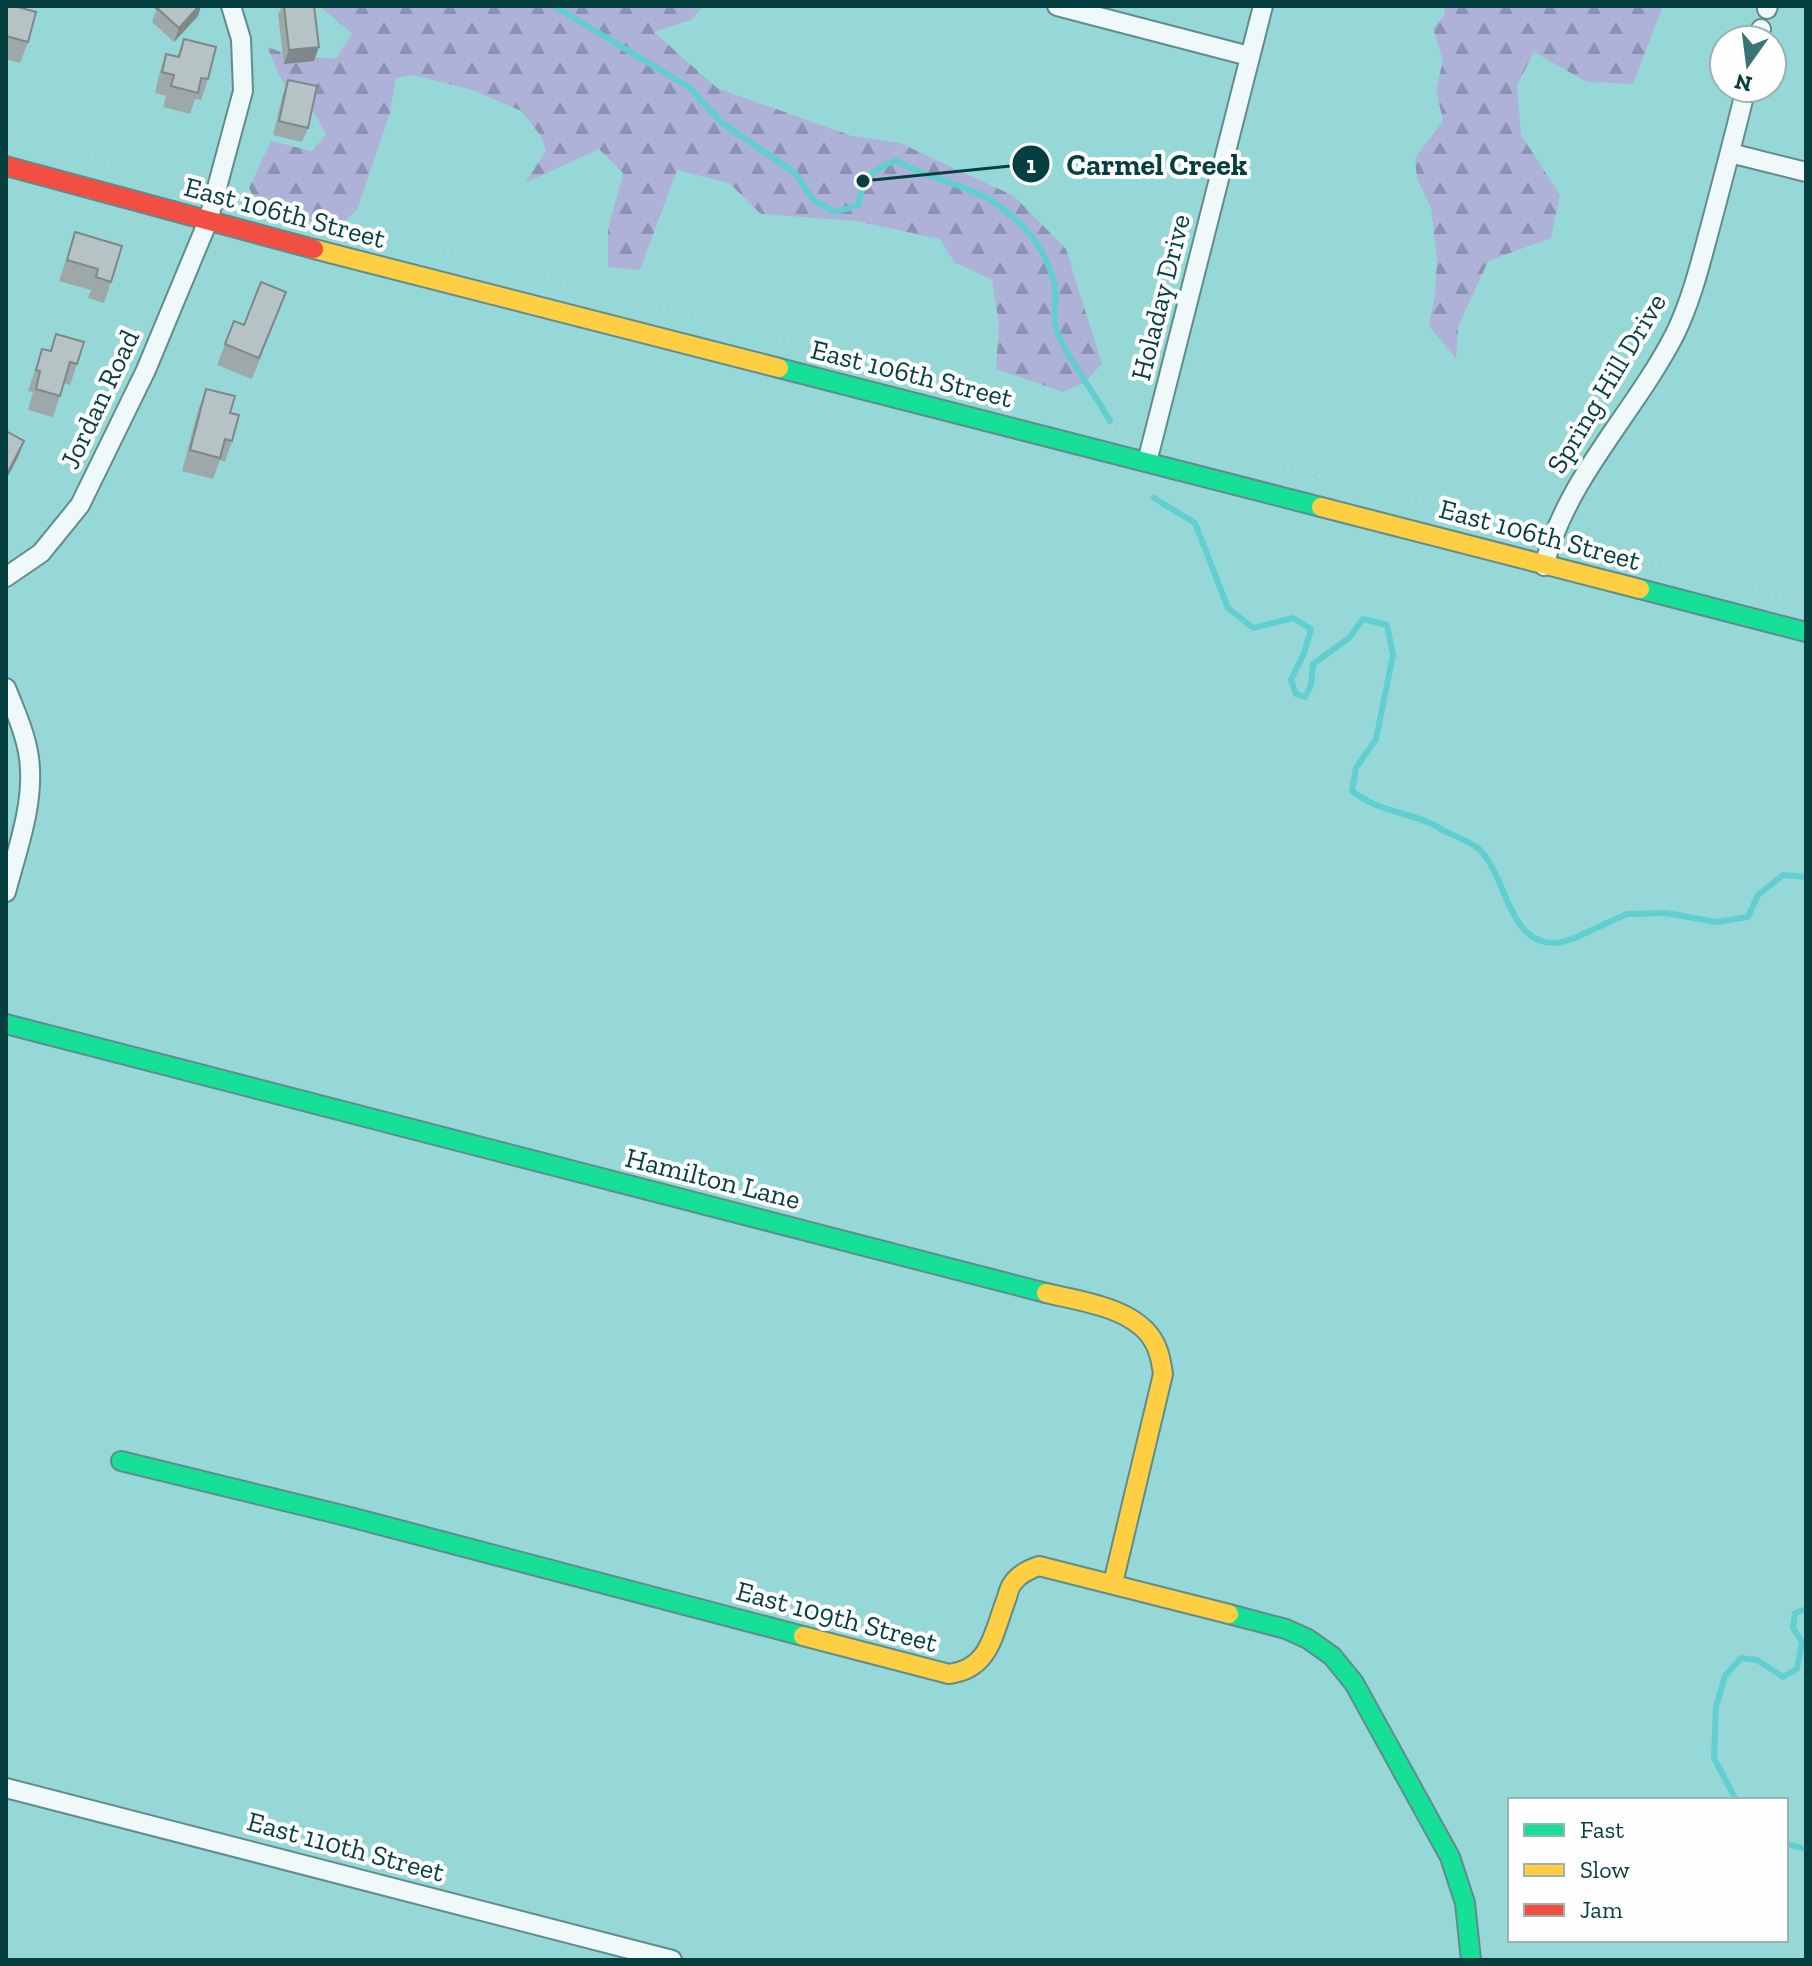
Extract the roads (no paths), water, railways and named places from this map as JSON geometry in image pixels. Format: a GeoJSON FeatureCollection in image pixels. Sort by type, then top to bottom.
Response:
{"type":"FeatureCollection","features":[{"type":"Feature","properties":{"kind":"street","name":"Jordan Road"},"geometry":{"type":"LineString","coordinates":[[6,577],[41,553],[80,505],[134,396],[208,221],[243,91],[241,39],[231,6]]}},
{"type":"Feature","properties":{"kind":"street"},"geometry":{"type":"LineString","coordinates":[[1057,6],[1249,56]]}},
{"type":"Feature","properties":{"kind":"street","name":"Holaday Drive"},"geometry":{"type":"LineString","coordinates":[[1147,462],[1263,6]]}},
{"type":"Feature","properties":{"kind":"street","name":"Spring Hill Drive"},"geometry":{"type":"LineString","coordinates":[[1544,566],[1552,535],[1582,476],[1674,336],[1696,279],[1742,104]]}},
{"type":"Feature","properties":{"kind":"street"},"geometry":{"type":"LineString","coordinates":[[1730,153],[1806,172]]}},
{"type":"Feature","properties":{"kind":"street","name":"East 106th Street"},"geometry":{"type":"LineString","coordinates":[[6,166],[208,221],[1806,632]]}},
{"type":"Feature","properties":{"kind":"street"},"geometry":{"type":"LineString","coordinates":[[6,688],[27,749],[30,784],[6,892]]}},
{"type":"Feature","properties":{"kind":"street","name":"Hamilton Lane"},"geometry":{"type":"LineString","coordinates":[[6,1024],[1089,1304],[1137,1321],[1152,1336],[1160,1352],[1163,1374],[1113,1583]]}},
{"type":"Feature","properties":{"kind":"street","name":"East 109th Street"},"geometry":{"type":"LineString","coordinates":[[121,1461],[350,1517],[949,1674],[966,1672],[986,1652],[1012,1583],[1028,1570],[1039,1566],[1286,1629],[1316,1641],[1354,1683],[1450,1857],[1465,1903],[1471,1960]]}},
{"type":"Feature","properties":{"kind":"street","name":"East 110th Street"},"geometry":{"type":"LineString","coordinates":[[6,1788],[672,1960]]}},
{"type":"Feature","properties":{"kind":"waterway"},"geometry":{"type":"LineString","coordinates":[[554,6],[690,88],[721,122],[795,173],[814,201],[836,212],[858,205],[869,176],[896,160],[981,195],[1004,209],[1033,238],[1047,261],[1055,288],[1055,325],[1059,336],[1110,421]]}},
{"type":"Feature","properties":{"kind":"waterway"},"geometry":{"type":"LineString","coordinates":[[1154,498],[1195,523],[1228,608],[1253,628],[1293,618],[1311,629],[1291,680],[1296,694],[1305,697],[1311,685],[1313,664],[1349,638],[1363,619],[1387,625],[1393,655],[1376,739],[1356,768],[1352,791],[1374,804],[1438,827]]}},
{"type":"Feature","properties":{"kind":"waterway"},"geometry":{"type":"LineString","coordinates":[[1440,829],[1479,849],[1496,874],[1517,920],[1527,932],[1539,940],[1554,943],[1578,937]]}},
{"type":"Feature","properties":{"kind":"waterway"},"geometry":{"type":"LineString","coordinates":[[1581,935],[1627,914],[1666,913],[1716,922],[1748,917],[1758,895],[1783,875],[1806,877]]}},
{"type":"Feature","properties":{"kind":"waterway"},"geometry":{"type":"LineString","coordinates":[[1735,1798],[1714,1758],[1716,1707],[1725,1676],[1741,1658],[1757,1660],[1783,1677],[1797,1669],[1802,1642],[1793,1628],[1795,1613],[1806,1609]]}},
{"type":"Feature","properties":{"kind":"waterway"},"geometry":{"type":"LineString","coordinates":[[1788,1844],[1806,1849]]}},
{"type":"Feature","properties":{"kind":"place","name":"Carmel Creek"},"geometry":{"type":"Point","coordinates":[863,181]}}]}
